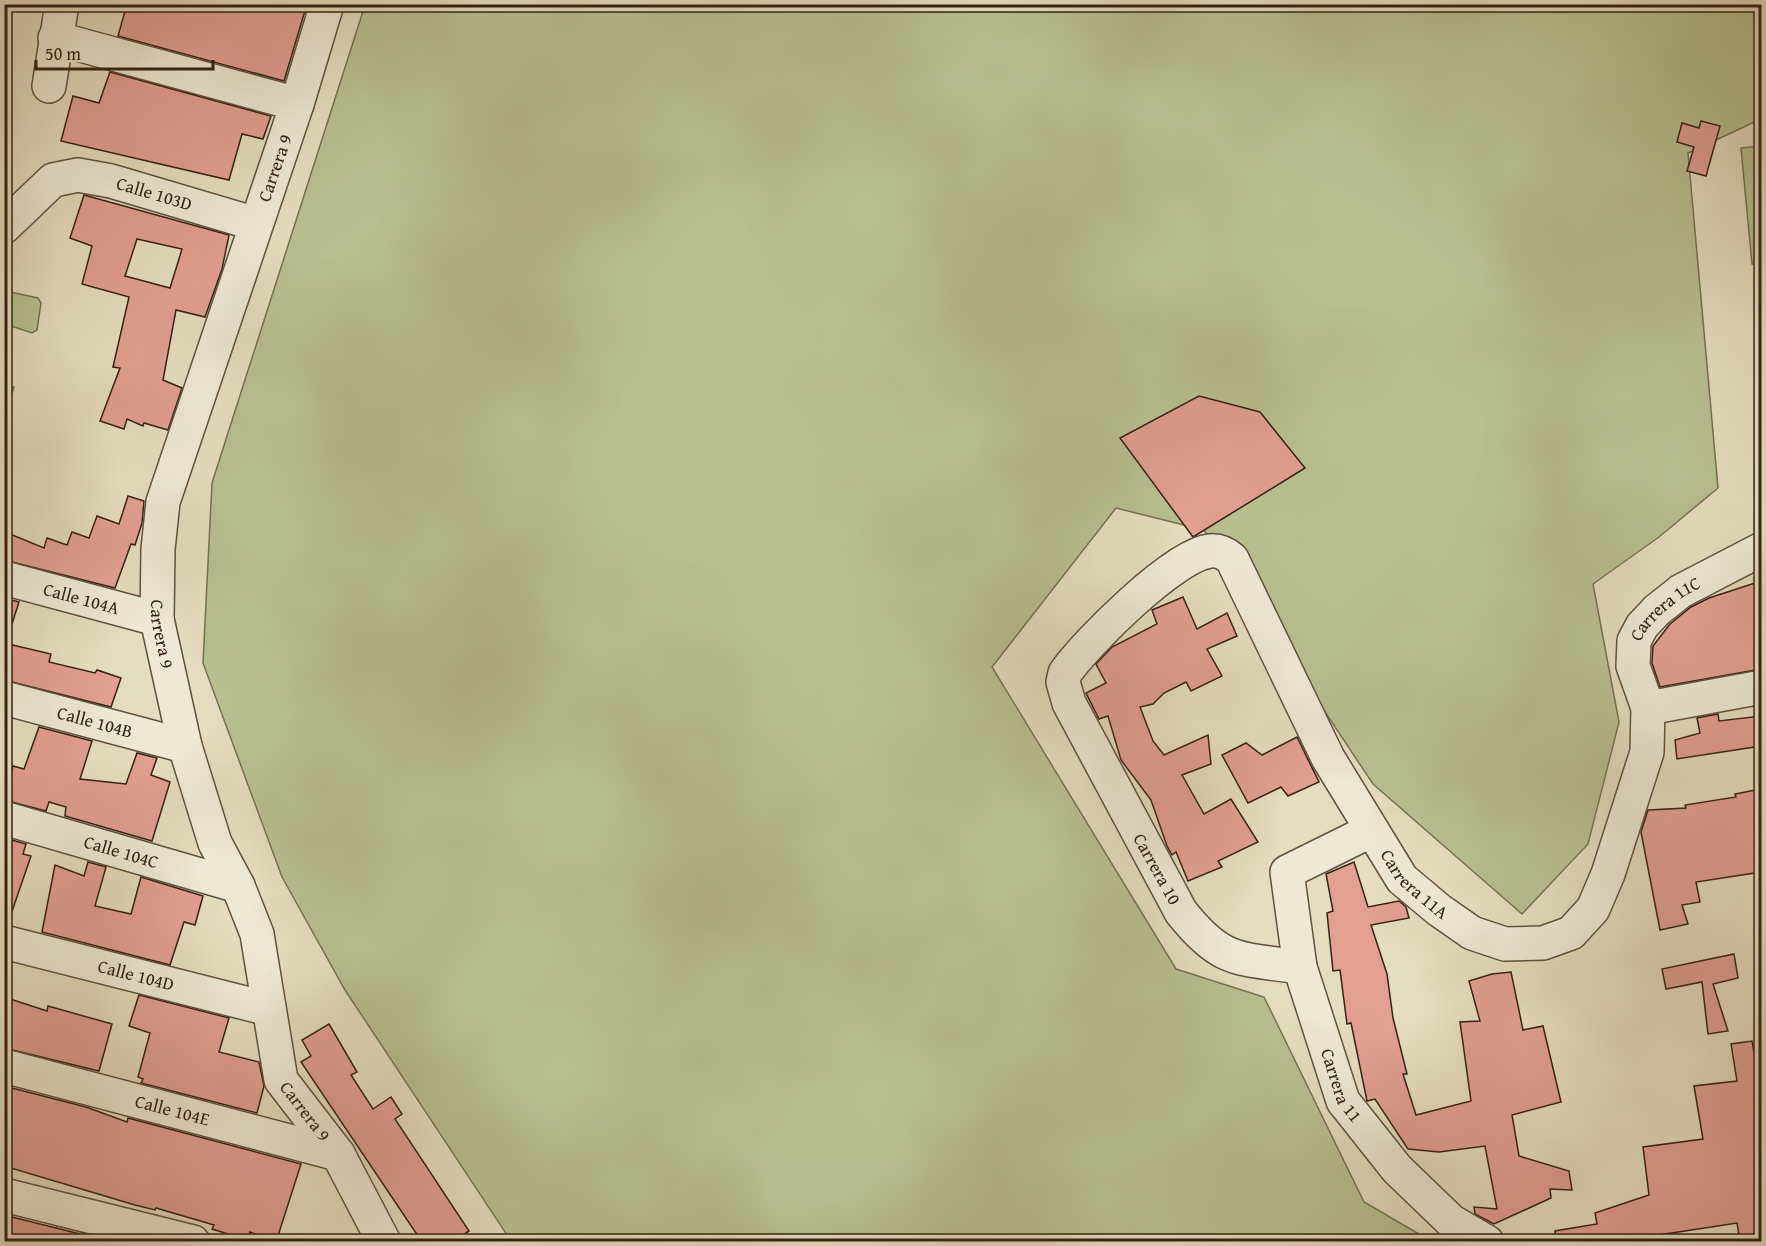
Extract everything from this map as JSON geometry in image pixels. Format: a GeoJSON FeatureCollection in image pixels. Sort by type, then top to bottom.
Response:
{"type":"FeatureCollection","features":[{"type":"Feature","properties":{"kind":"street"},"geometry":{"type":"LineString","coordinates":[[49,86],[62,4]]}},
{"type":"Feature","properties":{"kind":"street","name":"Carrera 9"},"geometry":{"type":"LineString","coordinates":[[327,4],[297,104],[163,502],[158,549],[157,619],[185,746],[214,843],[238,886],[257,934],[281,1080],[338,1154],[384,1242]]}},
{"type":"Feature","properties":{"kind":"street"},"geometry":{"type":"LineString","coordinates":[[55,38],[297,104]]}},
{"type":"Feature","properties":{"kind":"street","name":"Calle 103D"},"geometry":{"type":"LineString","coordinates":[[4,227],[12,223],[53,180],[78,175],[111,181],[256,224]]}},
{"type":"Feature","properties":{"kind":"street","name":"Carrera 11C"},"geometry":{"type":"LineString","coordinates":[[1648,708],[1634,666],[1634,641],[1642,626],[1681,591],[1761,549]]}},
{"type":"Feature","properties":{"kind":"street","name":"Carrera 11A"},"geometry":{"type":"LineString","coordinates":[[1189,559],[1208,551],[1219,551],[1232,559],[1328,758],[1370,831],[1402,879],[1439,910],[1472,933],[1505,944],[1543,944],[1571,933],[1593,909],[1608,874],[1647,752],[1648,708]]}},
{"type":"Feature","properties":{"kind":"street","name":"Carrera 10"},"geometry":{"type":"LineString","coordinates":[[1189,559],[1137,598],[1071,664],[1063,682],[1069,703],[1181,912],[1195,930],[1214,949],[1233,958],[1300,967]]}},
{"type":"Feature","properties":{"kind":"street","name":"Calle 104A"},"geometry":{"type":"LineString","coordinates":[[4,578],[157,619]]}},
{"type":"Feature","properties":{"kind":"street"},"geometry":{"type":"LineString","coordinates":[[1648,708],[1761,687]]}},
{"type":"Feature","properties":{"kind":"street","name":"Calle 104B"},"geometry":{"type":"LineString","coordinates":[[4,698],[185,746]]}},
{"type":"Feature","properties":{"kind":"street","name":"Calle 104C"},"geometry":{"type":"LineString","coordinates":[[4,818],[238,886]]}},
{"type":"Feature","properties":{"kind":"street","name":"Carrera 11"},"geometry":{"type":"LineString","coordinates":[[1370,831],[1287,872],[1300,967],[1343,1101],[1397,1169],[1451,1221],[1488,1242]]}},
{"type":"Feature","properties":{"kind":"street","name":"Calle 104D"},"geometry":{"type":"LineString","coordinates":[[4,942],[269,1009]]}},
{"type":"Feature","properties":{"kind":"street","name":"Calle 104E"},"geometry":{"type":"LineString","coordinates":[[4,1066],[338,1154]]}},
{"type":"Feature","properties":{"kind":"street"},"geometry":{"type":"LineString","coordinates":[[4,1195],[193,1242]]}},
{"type":"Feature","properties":{"kind":"green space"},"geometry":{"type":"Polygon","coordinates":[[[365,5],[1761,5],[1761,119],[1688,153],[1718,488],[1659,537],[1593,584],[1619,722],[1588,844],[1522,914],[1373,784],[1204,530],[1116,508],[992,667],[1176,969],[1264,997],[1364,1202],[1431,1241],[511,1241],[345,990],[282,877],[203,663],[212,483],[365,5]]]}},
{"type":"Feature","properties":{"kind":"green space"},"geometry":{"type":"Polygon","coordinates":[[[1761,146],[1761,264],[1752,264],[1741,148],[1761,146]]]}},
{"type":"Feature","properties":{"kind":"green space"},"geometry":{"type":"Polygon","coordinates":[[[10,292],[38,298],[41,303],[37,330],[32,333],[11,326],[5,342],[5,301],[10,292]]]}},
{"type":"Feature","properties":{"kind":"green space"},"geometry":{"type":"Polygon","coordinates":[[[4,384],[14,387],[6,413],[4,413],[4,384]]]}},
{"type":"Feature","properties":{"kind":"green space"},"geometry":{"type":"Polygon","coordinates":[[[57,1225],[111,1241],[52,1242],[57,1225]]]}},
{"type":"Feature","properties":{"kind":"building"},"geometry":{"type":"Polygon","coordinates":[[[127,4],[307,4],[284,81],[118,36],[127,4]]]}},
{"type":"Feature","properties":{"kind":"building"},"geometry":{"type":"Polygon","coordinates":[[[110,72],[271,116],[263,139],[242,134],[229,180],[61,141],[73,96],[99,103],[110,72]]]}},
{"type":"Feature","properties":{"kind":"building"},"geometry":{"type":"Polygon","coordinates":[[[1701,121],[1720,126],[1706,176],[1687,171],[1694,147],[1677,142],[1682,123],[1699,128],[1701,121]]]}},
{"type":"Feature","properties":{"kind":"building"},"geometry":{"type":"Polygon","coordinates":[[[84,195],[229,235],[222,269],[205,317],[176,310],[163,380],[182,388],[168,430],[144,423],[143,426],[127,419],[124,429],[100,421],[120,368],[113,367],[129,297],[82,284],[92,246],[70,238],[84,195]],[[137,239],[125,276],[170,288],[182,249],[137,239]]]}},
{"type":"Feature","properties":{"kind":"building"},"geometry":{"type":"Polygon","coordinates":[[[1199,396],[1260,412],[1305,468],[1193,537],[1120,438],[1199,396]]]}},
{"type":"Feature","properties":{"kind":"building"},"geometry":{"type":"Polygon","coordinates":[[[128,496],[144,501],[142,523],[135,545],[131,544],[115,588],[4,560],[4,547],[10,534],[44,548],[47,538],[67,545],[72,532],[89,538],[97,516],[119,524],[128,496]]]}},
{"type":"Feature","properties":{"kind":"building"},"geometry":{"type":"Polygon","coordinates":[[[1761,581],[1761,669],[1660,687],[1652,663],[1653,646],[1670,624],[1691,607],[1709,598],[1761,581]]]}},
{"type":"Feature","properties":{"kind":"building"},"geometry":{"type":"Polygon","coordinates":[[[1183,597],[1197,629],[1227,613],[1237,636],[1207,649],[1222,676],[1191,691],[1186,682],[1164,693],[1153,704],[1140,707],[1153,741],[1164,755],[1208,735],[1211,764],[1182,775],[1204,814],[1231,799],[1258,842],[1218,861],[1222,867],[1188,881],[1176,852],[1172,855],[1167,846],[1151,800],[1121,760],[1108,716],[1099,719],[1086,693],[1106,683],[1096,664],[1112,647],[1157,624],[1152,610],[1183,597]]]}},
{"type":"Feature","properties":{"kind":"building"},"geometry":{"type":"Polygon","coordinates":[[[4,598],[19,602],[8,636],[4,635],[4,598]]]}},
{"type":"Feature","properties":{"kind":"building"},"geometry":{"type":"Polygon","coordinates":[[[4,643],[51,654],[49,662],[95,673],[97,670],[121,678],[111,707],[4,680],[4,643]]]}},
{"type":"Feature","properties":{"kind":"building"},"geometry":{"type":"Polygon","coordinates":[[[1718,714],[1719,721],[1761,716],[1761,746],[1677,759],[1675,740],[1700,733],[1697,718],[1718,714]]]}},
{"type":"Feature","properties":{"kind":"building"},"geometry":{"type":"Polygon","coordinates":[[[39,727],[92,741],[80,779],[126,784],[137,753],[157,758],[151,775],[170,782],[152,841],[65,816],[66,807],[49,802],[46,811],[4,800],[13,766],[24,769],[39,727]]]}},
{"type":"Feature","properties":{"kind":"building"},"geometry":{"type":"Polygon","coordinates":[[[1297,737],[1319,782],[1288,796],[1281,787],[1248,803],[1222,755],[1246,743],[1262,755],[1297,737]]]}},
{"type":"Feature","properties":{"kind":"building"},"geometry":{"type":"Polygon","coordinates":[[[1761,789],[1761,872],[1696,882],[1700,902],[1682,905],[1688,924],[1660,930],[1641,832],[1648,810],[1686,808],[1685,805],[1736,797],[1735,794],[1761,789]]]}},
{"type":"Feature","properties":{"kind":"building"},"geometry":{"type":"Polygon","coordinates":[[[8,839],[26,844],[23,854],[31,856],[8,923],[4,922],[4,849],[8,839]]]}},
{"type":"Feature","properties":{"kind":"building"},"geometry":{"type":"Polygon","coordinates":[[[88,862],[106,867],[95,906],[131,914],[141,877],[203,896],[195,925],[184,922],[170,965],[42,932],[55,865],[84,876],[88,862]]]}},
{"type":"Feature","properties":{"kind":"building"},"geometry":{"type":"Polygon","coordinates":[[[1354,862],[1368,907],[1399,901],[1406,907],[1409,918],[1371,925],[1387,974],[1393,1018],[1407,1074],[1403,1074],[1416,1115],[1471,1101],[1460,1022],[1480,1021],[1469,981],[1492,974],[1511,972],[1523,1030],[1543,1026],[1561,1102],[1512,1115],[1519,1156],[1569,1171],[1572,1190],[1550,1189],[1551,1198],[1494,1224],[1475,1214],[1474,1207],[1497,1209],[1485,1146],[1439,1152],[1408,1149],[1375,1099],[1367,1101],[1351,1023],[1347,1024],[1340,970],[1333,971],[1327,913],[1333,911],[1326,874],[1354,862]]]}},
{"type":"Feature","properties":{"kind":"building"},"geometry":{"type":"Polygon","coordinates":[[[1734,954],[1738,978],[1713,984],[1728,1031],[1708,1034],[1702,982],[1666,989],[1662,969],[1734,954]]]}},
{"type":"Feature","properties":{"kind":"building"},"geometry":{"type":"Polygon","coordinates":[[[139,995],[229,1018],[219,1052],[259,1062],[264,1086],[257,1113],[141,1083],[143,1079],[138,1077],[150,1033],[129,1026],[139,995]]]}},
{"type":"Feature","properties":{"kind":"building"},"geometry":{"type":"Polygon","coordinates":[[[4,997],[47,1011],[48,1006],[112,1024],[99,1071],[4,1048],[4,997]]]}},
{"type":"Feature","properties":{"kind":"building"},"geometry":{"type":"Polygon","coordinates":[[[329,1024],[357,1072],[351,1075],[373,1109],[391,1097],[402,1114],[395,1119],[469,1231],[452,1242],[422,1242],[301,1062],[311,1056],[302,1040],[329,1024]]]}},
{"type":"Feature","properties":{"kind":"building"},"geometry":{"type":"Polygon","coordinates":[[[1752,1041],[1761,1091],[1761,1242],[1740,1242],[1737,1223],[1659,1235],[1659,1242],[1556,1242],[1555,1231],[1597,1224],[1595,1213],[1649,1195],[1643,1147],[1703,1139],[1694,1086],[1737,1081],[1731,1044],[1752,1041]]]}},
{"type":"Feature","properties":{"kind":"building"},"geometry":{"type":"Polygon","coordinates":[[[4,1086],[86,1107],[127,1122],[128,1118],[301,1164],[276,1242],[250,1232],[247,1240],[212,1229],[214,1225],[156,1208],[155,1210],[135,1205],[4,1166],[4,1086]]]}},
{"type":"Feature","properties":{"kind":"building"},"geometry":{"type":"Polygon","coordinates":[[[4,1215],[84,1235],[83,1242],[4,1242],[4,1215]]]}}]}
